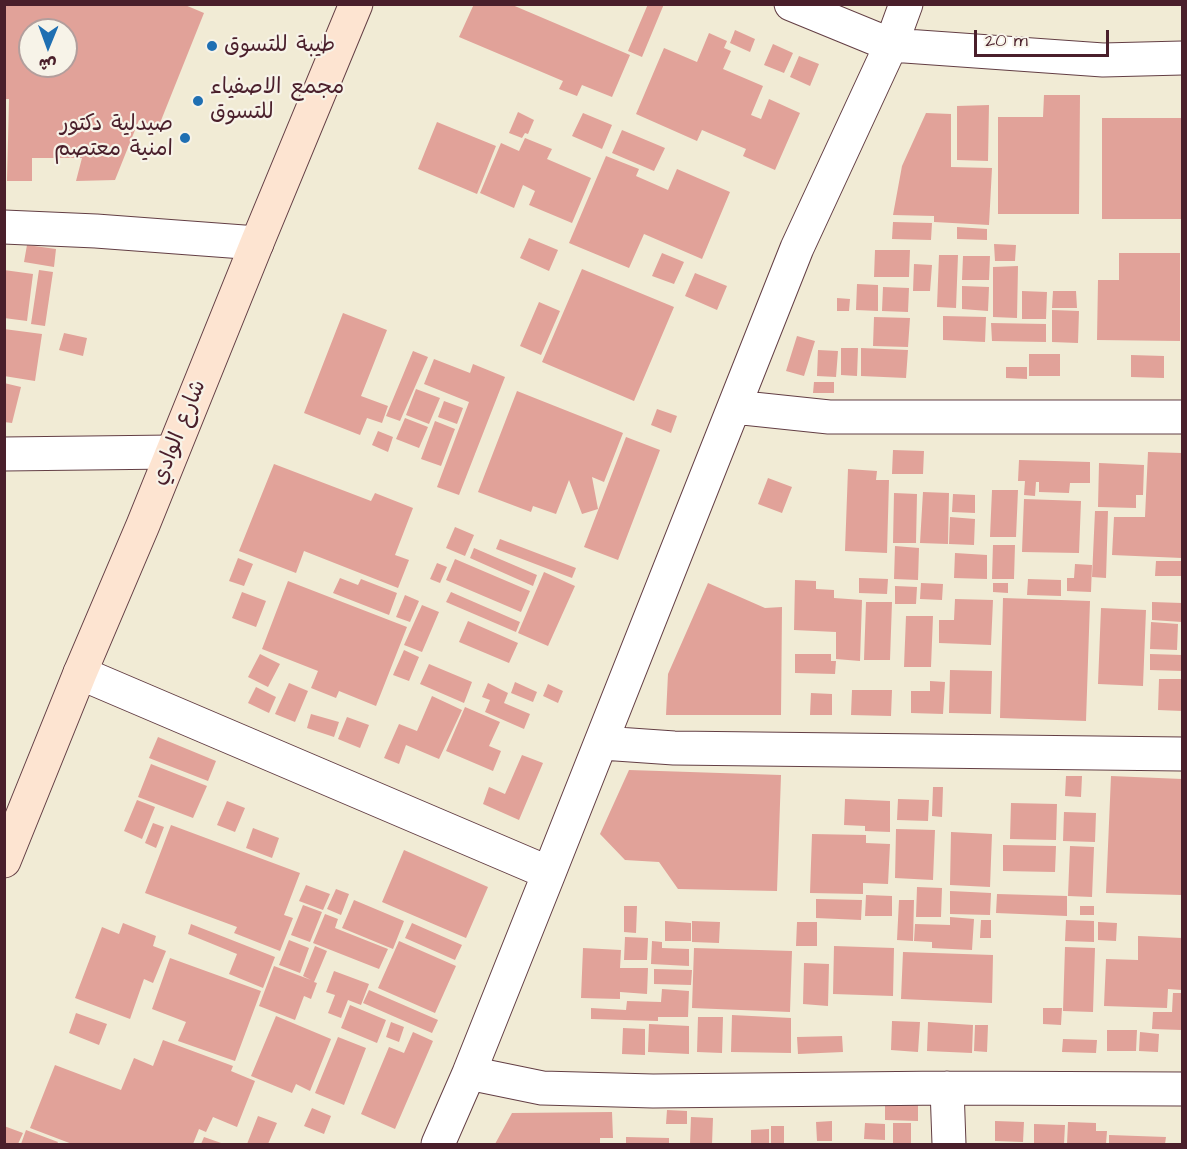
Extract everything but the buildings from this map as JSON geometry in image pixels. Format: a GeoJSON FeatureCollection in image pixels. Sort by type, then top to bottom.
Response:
{"type":"FeatureCollection","features":[{"type":"Feature","properties":{"kind":"main road","name":"شارع الوادي"},"geometry":{"type":"LineString","coordinates":[[4,861],[356,4]]}},
{"type":"Feature","properties":{"kind":"street"},"geometry":{"type":"LineString","coordinates":[[791,4],[891,45],[1103,60],[1182,58]]}},
{"type":"Feature","properties":{"kind":"street"},"geometry":{"type":"LineString","coordinates":[[438,1144],[469,1073],[602,743],[797,248],[891,45],[906,4]]}},
{"type":"Feature","properties":{"kind":"street"},"geometry":{"type":"LineString","coordinates":[[4,227],[96,231],[257,243]]}},
{"type":"Feature","properties":{"kind":"street"},"geometry":{"type":"LineString","coordinates":[[734,407],[829,417],[1182,417]]}},
{"type":"Feature","properties":{"kind":"street"},"geometry":{"type":"LineString","coordinates":[[4,454],[172,452]]}},
{"type":"Feature","properties":{"kind":"street"},"geometry":{"type":"LineString","coordinates":[[80,673],[549,873]]}},
{"type":"Feature","properties":{"kind":"street"},"geometry":{"type":"LineString","coordinates":[[602,743],[674,748],[1182,754]]}},
{"type":"Feature","properties":{"kind":"street"},"geometry":{"type":"LineString","coordinates":[[469,1073],[542,1088],[652,1091],[947,1088],[1182,1089]]}},
{"type":"Feature","properties":{"kind":"street"},"geometry":{"type":"LineString","coordinates":[[947,1088],[949,1144]]}},
{"type":"Feature","properties":{"kind":"place","name":"طيبة للتسوق"},"geometry":{"type":"Point","coordinates":[212,46]}},
{"type":"Feature","properties":{"kind":"place","name":"مجمع الاصفياء للتسوق"},"geometry":{"type":"Point","coordinates":[198,101]}},
{"type":"Feature","properties":{"kind":"place","name":"صيدلية دكتور امنية معتصم"},"geometry":{"type":"Point","coordinates":[185,138]}}]}
